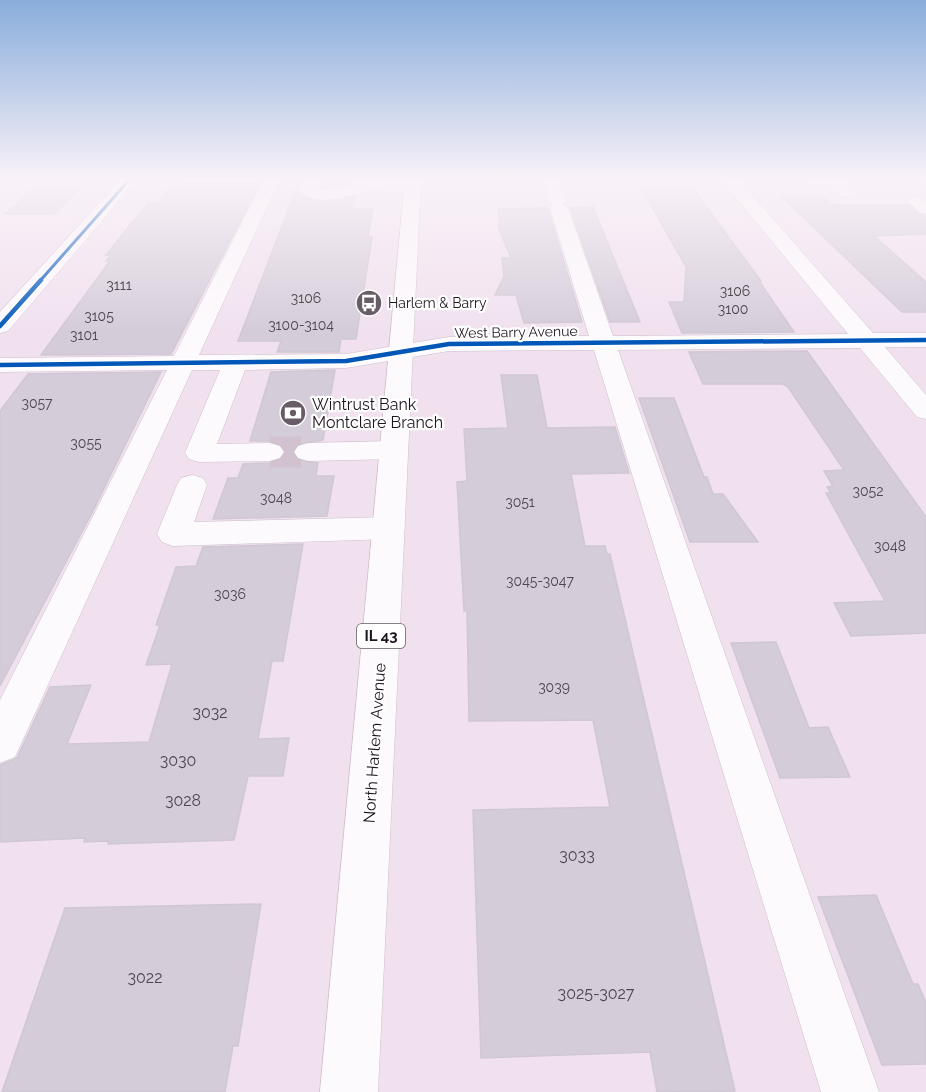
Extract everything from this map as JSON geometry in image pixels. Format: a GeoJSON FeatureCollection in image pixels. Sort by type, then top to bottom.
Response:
{"type":"FeatureCollection","features":[{"type":"Feature","properties":{"kind":"street"},"geometry":{"type":"LineString","coordinates":[[0,326],[85,230]]}},
{"type":"Feature","properties":{"kind":"street"},"geometry":{"type":"LineString","coordinates":[[0,743],[183,364],[252,230]]}},
{"type":"Feature","properties":{"kind":"street","name":"North Harlem Avenue"},"geometry":{"type":"LineString","coordinates":[[349,1092],[410,230]]}},
{"type":"Feature","properties":{"kind":"street"},"geometry":{"type":"LineString","coordinates":[[567,230],[850,1092]]}},
{"type":"Feature","properties":{"kind":"street"},"geometry":{"type":"LineString","coordinates":[[773,230],[926,411]]}},
{"type":"Feature","properties":{"kind":"street","name":"West Barry Avenue"},"geometry":{"type":"LineString","coordinates":[[0,365],[346,361],[449,344],[926,340]]}},
{"type":"Feature","properties":{"kind":"street"},"geometry":{"type":"LineString","coordinates":[[235,363],[199,453],[270,452]]}},
{"type":"Feature","properties":{"kind":"street"},"geometry":{"type":"LineString","coordinates":[[308,452],[394,450]]}},
{"type":"Feature","properties":{"kind":"street"},"geometry":{"type":"LineString","coordinates":[[192,485],[173,534],[389,528]]}},
{"type":"Feature","properties":{"kind":"building"},"geometry":{"type":"Polygon","coordinates":[[[126,230],[236,230],[171,354],[41,355],[110,261],[106,261],[111,255],[106,255],[126,230]]]}},
{"type":"Feature","properties":{"kind":"building"},"geometry":{"type":"Polygon","coordinates":[[[281,230],[369,230],[368,237],[372,237],[356,339],[341,339],[339,352],[277,352],[281,341],[238,341],[281,230]]]}},
{"type":"Feature","properties":{"kind":"building"},"geometry":{"type":"Polygon","coordinates":[[[499,230],[555,230],[582,322],[524,323],[516,295],[495,295],[504,276],[502,258],[511,258],[499,230]]]}},
{"type":"Feature","properties":{"kind":"building"},"geometry":{"type":"Polygon","coordinates":[[[578,230],[602,230],[640,322],[610,322],[578,230]]]}},
{"type":"Feature","properties":{"kind":"building"},"geometry":{"type":"Polygon","coordinates":[[[665,230],[723,230],[761,281],[759,281],[794,332],[682,333],[669,302],[684,302],[686,267],[665,230]]]}},
{"type":"Feature","properties":{"kind":"building"},"geometry":{"type":"Polygon","coordinates":[[[816,230],[926,230],[926,234],[874,236],[926,282],[926,312],[902,312],[816,230]]]}},
{"type":"Feature","properties":{"kind":"building"},"geometry":{"type":"Polygon","coordinates":[[[807,351],[926,517],[926,633],[851,636],[834,603],[885,601],[826,493],[831,493],[827,487],[833,486],[824,471],[844,470],[788,387],[783,384],[703,384],[689,352],[807,351]]]}},
{"type":"Feature","properties":{"kind":"building"},"geometry":{"type":"Polygon","coordinates":[[[335,370],[323,440],[297,444],[292,451],[297,460],[318,463],[316,476],[334,476],[327,516],[213,519],[228,478],[238,478],[243,464],[271,463],[281,460],[286,453],[281,444],[270,441],[250,441],[271,372],[335,370]]]}},
{"type":"Feature","properties":{"kind":"building"},"geometry":{"type":"Polygon","coordinates":[[[161,372],[92,513],[0,686],[0,411],[28,374],[161,372]]]}},
{"type":"Feature","properties":{"kind":"building"},"geometry":{"type":"Polygon","coordinates":[[[501,375],[537,375],[547,428],[615,427],[629,473],[571,474],[585,546],[605,546],[607,554],[610,554],[735,1091],[657,1092],[650,1052],[481,1058],[473,810],[610,807],[593,720],[469,721],[467,611],[464,611],[457,482],[467,481],[464,429],[508,428],[501,375]]]}},
{"type":"Feature","properties":{"kind":"building"},"geometry":{"type":"Polygon","coordinates":[[[639,398],[674,398],[704,477],[707,477],[713,494],[723,494],[758,542],[690,542],[639,398]]]}},
{"type":"Feature","properties":{"kind":"building"},"geometry":{"type":"Polygon","coordinates":[[[303,544],[283,661],[272,661],[258,739],[289,738],[283,776],[248,776],[234,840],[108,844],[109,841],[84,842],[85,838],[0,842],[0,765],[17,758],[50,687],[91,685],[67,744],[149,742],[172,664],[146,665],[160,625],[156,625],[176,567],[196,566],[203,547],[303,544]]]}},
{"type":"Feature","properties":{"kind":"building"},"geometry":{"type":"Polygon","coordinates":[[[776,642],[809,728],[828,727],[850,777],[780,778],[731,643],[776,642]]]}},
{"type":"Feature","properties":{"kind":"building"},"geometry":{"type":"Polygon","coordinates":[[[876,895],[913,984],[918,984],[926,1003],[926,1064],[882,1065],[818,897],[876,895]]]}},
{"type":"Feature","properties":{"kind":"building"},"geometry":{"type":"Polygon","coordinates":[[[261,904],[238,1046],[233,1046],[225,1092],[2,1092],[65,908],[261,904]]]}},
{"type":"Feature","properties":{"kind":"tunnel"},"geometry":{"type":"LineString","coordinates":[[270,452],[308,452]]}},
{"type":"Feature","properties":{"kind":"cycle path"},"geometry":{"type":"LineString","coordinates":[[0,326],[85,230]]}},
{"type":"Feature","properties":{"kind":"cycle path"},"geometry":{"type":"LineString","coordinates":[[0,365],[346,361],[449,344],[926,340]]}},
{"type":"Feature","properties":{"kind":"place","name":"Harlem & Barry"},"geometry":{"type":"Point","coordinates":[369,303]}},
{"type":"Feature","properties":{"kind":"place","name":"Wintrust Bank Montclare Branch"},"geometry":{"type":"Point","coordinates":[293,413]}}]}
